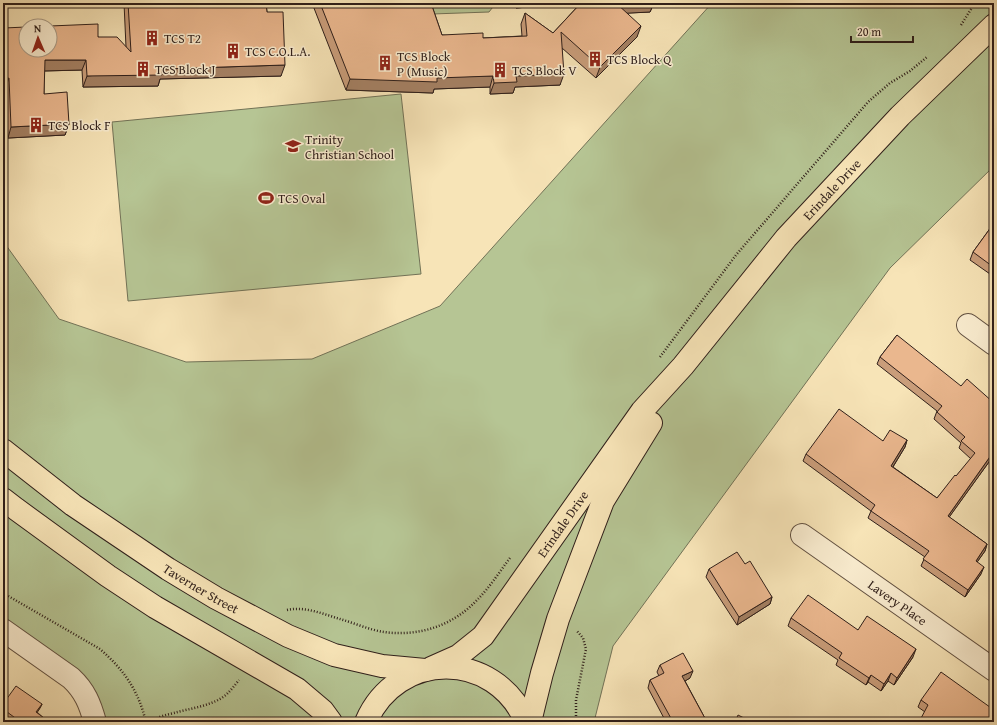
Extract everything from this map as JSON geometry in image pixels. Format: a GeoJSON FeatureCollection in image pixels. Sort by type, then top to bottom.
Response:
{"type":"FeatureCollection","features":[{"type":"Feature","properties":{"kind":"main road","name":"Erindale Drive"},"geometry":{"type":"LineString","coordinates":[[428,669],[458,656],[484,636],[642,411],[683,366],[786,238],[900,116],[994,25]]}},
{"type":"Feature","properties":{"kind":"main road","name":"Erindale Drive"},"geometry":{"type":"LineString","coordinates":[[530,722],[542,673],[558,619],[603,501],[654,418],[683,366]]}},
{"type":"Feature","properties":{"kind":"main road","name":"Taverner Street"},"geometry":{"type":"LineString","coordinates":[[3,450],[73,505],[161,565],[216,598],[288,636],[334,655],[382,666],[428,669]]}},
{"type":"Feature","properties":{"kind":"main road"},"geometry":{"type":"LineString","coordinates":[[3,499],[108,576],[155,607],[297,689],[322,711],[331,722]]}},
{"type":"Feature","properties":{"kind":"main road"},"geometry":{"type":"LineString","coordinates":[[366,722],[373,708],[393,685],[406,677],[428,669],[445,667],[458,668],[484,676],[506,692],[515,702],[526,722]]}},
{"type":"Feature","properties":{"kind":"street"},"geometry":{"type":"LineString","coordinates":[[968,325],[994,344]]}},
{"type":"Feature","properties":{"kind":"street","name":"Lavery Place"},"geometry":{"type":"LineString","coordinates":[[802,535],[994,670]]}},
{"type":"Feature","properties":{"kind":"street"},"geometry":{"type":"LineString","coordinates":[[3,630],[71,678],[78,685],[90,703],[95,722]]}},
{"type":"Feature","properties":{"kind":"path"},"geometry":{"type":"LineString","coordinates":[[957,30],[969,15],[975,3]]}},
{"type":"Feature","properties":{"kind":"path"},"geometry":{"type":"LineString","coordinates":[[656,363],[736,256],[868,102],[930,55]]}},
{"type":"Feature","properties":{"kind":"path"},"geometry":{"type":"LineString","coordinates":[[267,625],[283,611],[302,608],[383,632],[405,633],[427,630],[445,624],[462,614],[479,598],[514,553]]}},
{"type":"Feature","properties":{"kind":"path"},"geometry":{"type":"LineString","coordinates":[[3,593],[100,649],[114,661],[136,691],[146,722]]}},
{"type":"Feature","properties":{"kind":"path"},"geometry":{"type":"LineString","coordinates":[[152,722],[156,718],[207,704],[227,694],[238,681],[250,662]]}},
{"type":"Feature","properties":{"kind":"green space"},"geometry":{"type":"Polygon","coordinates":[[[421,3],[496,3],[489,12],[432,14],[421,3]]]}},
{"type":"Feature","properties":{"kind":"green space"},"geometry":{"type":"Polygon","coordinates":[[[712,3],[994,3],[994,166],[890,268],[613,646],[594,722],[100,722],[3,622],[3,241],[59,319],[186,362],[312,359],[440,306],[712,3]]]}},
{"type":"Feature","properties":{"kind":"green space","name":"TCS Oval"},"geometry":{"type":"Polygon","coordinates":[[[401,94],[421,274],[128,301],[112,122],[401,94]]]}},
{"type":"Feature","properties":{"kind":"building"},"geometry":{"type":"Polygon","coordinates":[[[128,3],[266,3],[267,12],[283,12],[285,65],[162,69],[162,75],[87,76],[86,60],[45,60],[44,94],[67,92],[69,124],[11,127],[9,78],[6,79],[4,28],[18,27],[18,58],[58,58],[58,26],[98,24],[98,37],[117,37],[131,52],[128,3]]]}},
{"type":"Feature","properties":{"kind":"building"},"geometry":{"type":"Polygon","coordinates":[[[320,3],[431,3],[442,35],[483,33],[483,38],[527,36],[525,13],[553,33],[581,3],[616,3],[641,26],[600,67],[561,32],[564,74],[516,76],[517,82],[494,83],[493,76],[437,78],[437,82],[350,79],[320,3]]]}},
{"type":"Feature","properties":{"kind":"building"},"geometry":{"type":"Polygon","coordinates":[[[994,223],[994,264],[992,266],[973,252],[994,223]]]}},
{"type":"Feature","properties":{"kind":"building"},"geometry":{"type":"Polygon","coordinates":[[[897,335],[961,386],[967,379],[994,403],[994,451],[948,516],[987,544],[976,561],[984,567],[968,590],[923,559],[929,551],[871,511],[875,505],[806,454],[839,409],[883,441],[890,430],[907,440],[891,466],[937,498],[975,453],[961,441],[965,437],[937,412],[942,406],[880,357],[897,335]]]}},
{"type":"Feature","properties":{"kind":"building"},"geometry":{"type":"Polygon","coordinates":[[[737,552],[745,564],[750,561],[772,597],[739,617],[709,569],[737,552]]]}},
{"type":"Feature","properties":{"kind":"building"},"geometry":{"type":"Polygon","coordinates":[[[808,595],[858,630],[867,616],[916,649],[897,678],[891,673],[884,684],[871,675],[869,678],[839,658],[842,653],[791,618],[808,595]]]}},
{"type":"Feature","properties":{"kind":"building"},"geometry":{"type":"Polygon","coordinates":[[[683,653],[693,671],[682,676],[707,722],[673,722],[650,680],[664,673],[660,665],[683,653]]]}},
{"type":"Feature","properties":{"kind":"building"},"geometry":{"type":"Polygon","coordinates":[[[941,672],[994,710],[994,722],[919,722],[928,705],[921,700],[941,672]]]}},
{"type":"Feature","properties":{"kind":"building"},"geometry":{"type":"Polygon","coordinates":[[[16,686],[42,704],[36,712],[48,721],[47,722],[16,722],[18,720],[3,709],[3,704],[16,686]]]}},
{"type":"Feature","properties":{"kind":"building"},"geometry":{"type":"Polygon","coordinates":[[[738,715],[752,722],[735,722],[738,715]]]}},
{"type":"Feature","properties":{"kind":"place","name":"TCS T2"},"geometry":{"type":"Point","coordinates":[152,38]}},
{"type":"Feature","properties":{"kind":"place","name":"TCS C.O.L.A."},"geometry":{"type":"Point","coordinates":[233,51]}},
{"type":"Feature","properties":{"kind":"place","name":"TCS Block Q"},"geometry":{"type":"Point","coordinates":[595,59]}},
{"type":"Feature","properties":{"kind":"place","name":"TCS Block P (Music)"},"geometry":{"type":"Point","coordinates":[385,63]}},
{"type":"Feature","properties":{"kind":"place","name":"TCS Block J"},"geometry":{"type":"Point","coordinates":[143,69]}},
{"type":"Feature","properties":{"kind":"place","name":"TCS Block V"},"geometry":{"type":"Point","coordinates":[500,70]}},
{"type":"Feature","properties":{"kind":"place","name":"TCS Block F"},"geometry":{"type":"Point","coordinates":[36,125]}},
{"type":"Feature","properties":{"kind":"place","name":"Trinity Christian School"},"geometry":{"type":"Point","coordinates":[293,146]}},
{"type":"Feature","properties":{"kind":"place","name":"TCS Oval"},"geometry":{"type":"Point","coordinates":[266,198]}}]}
